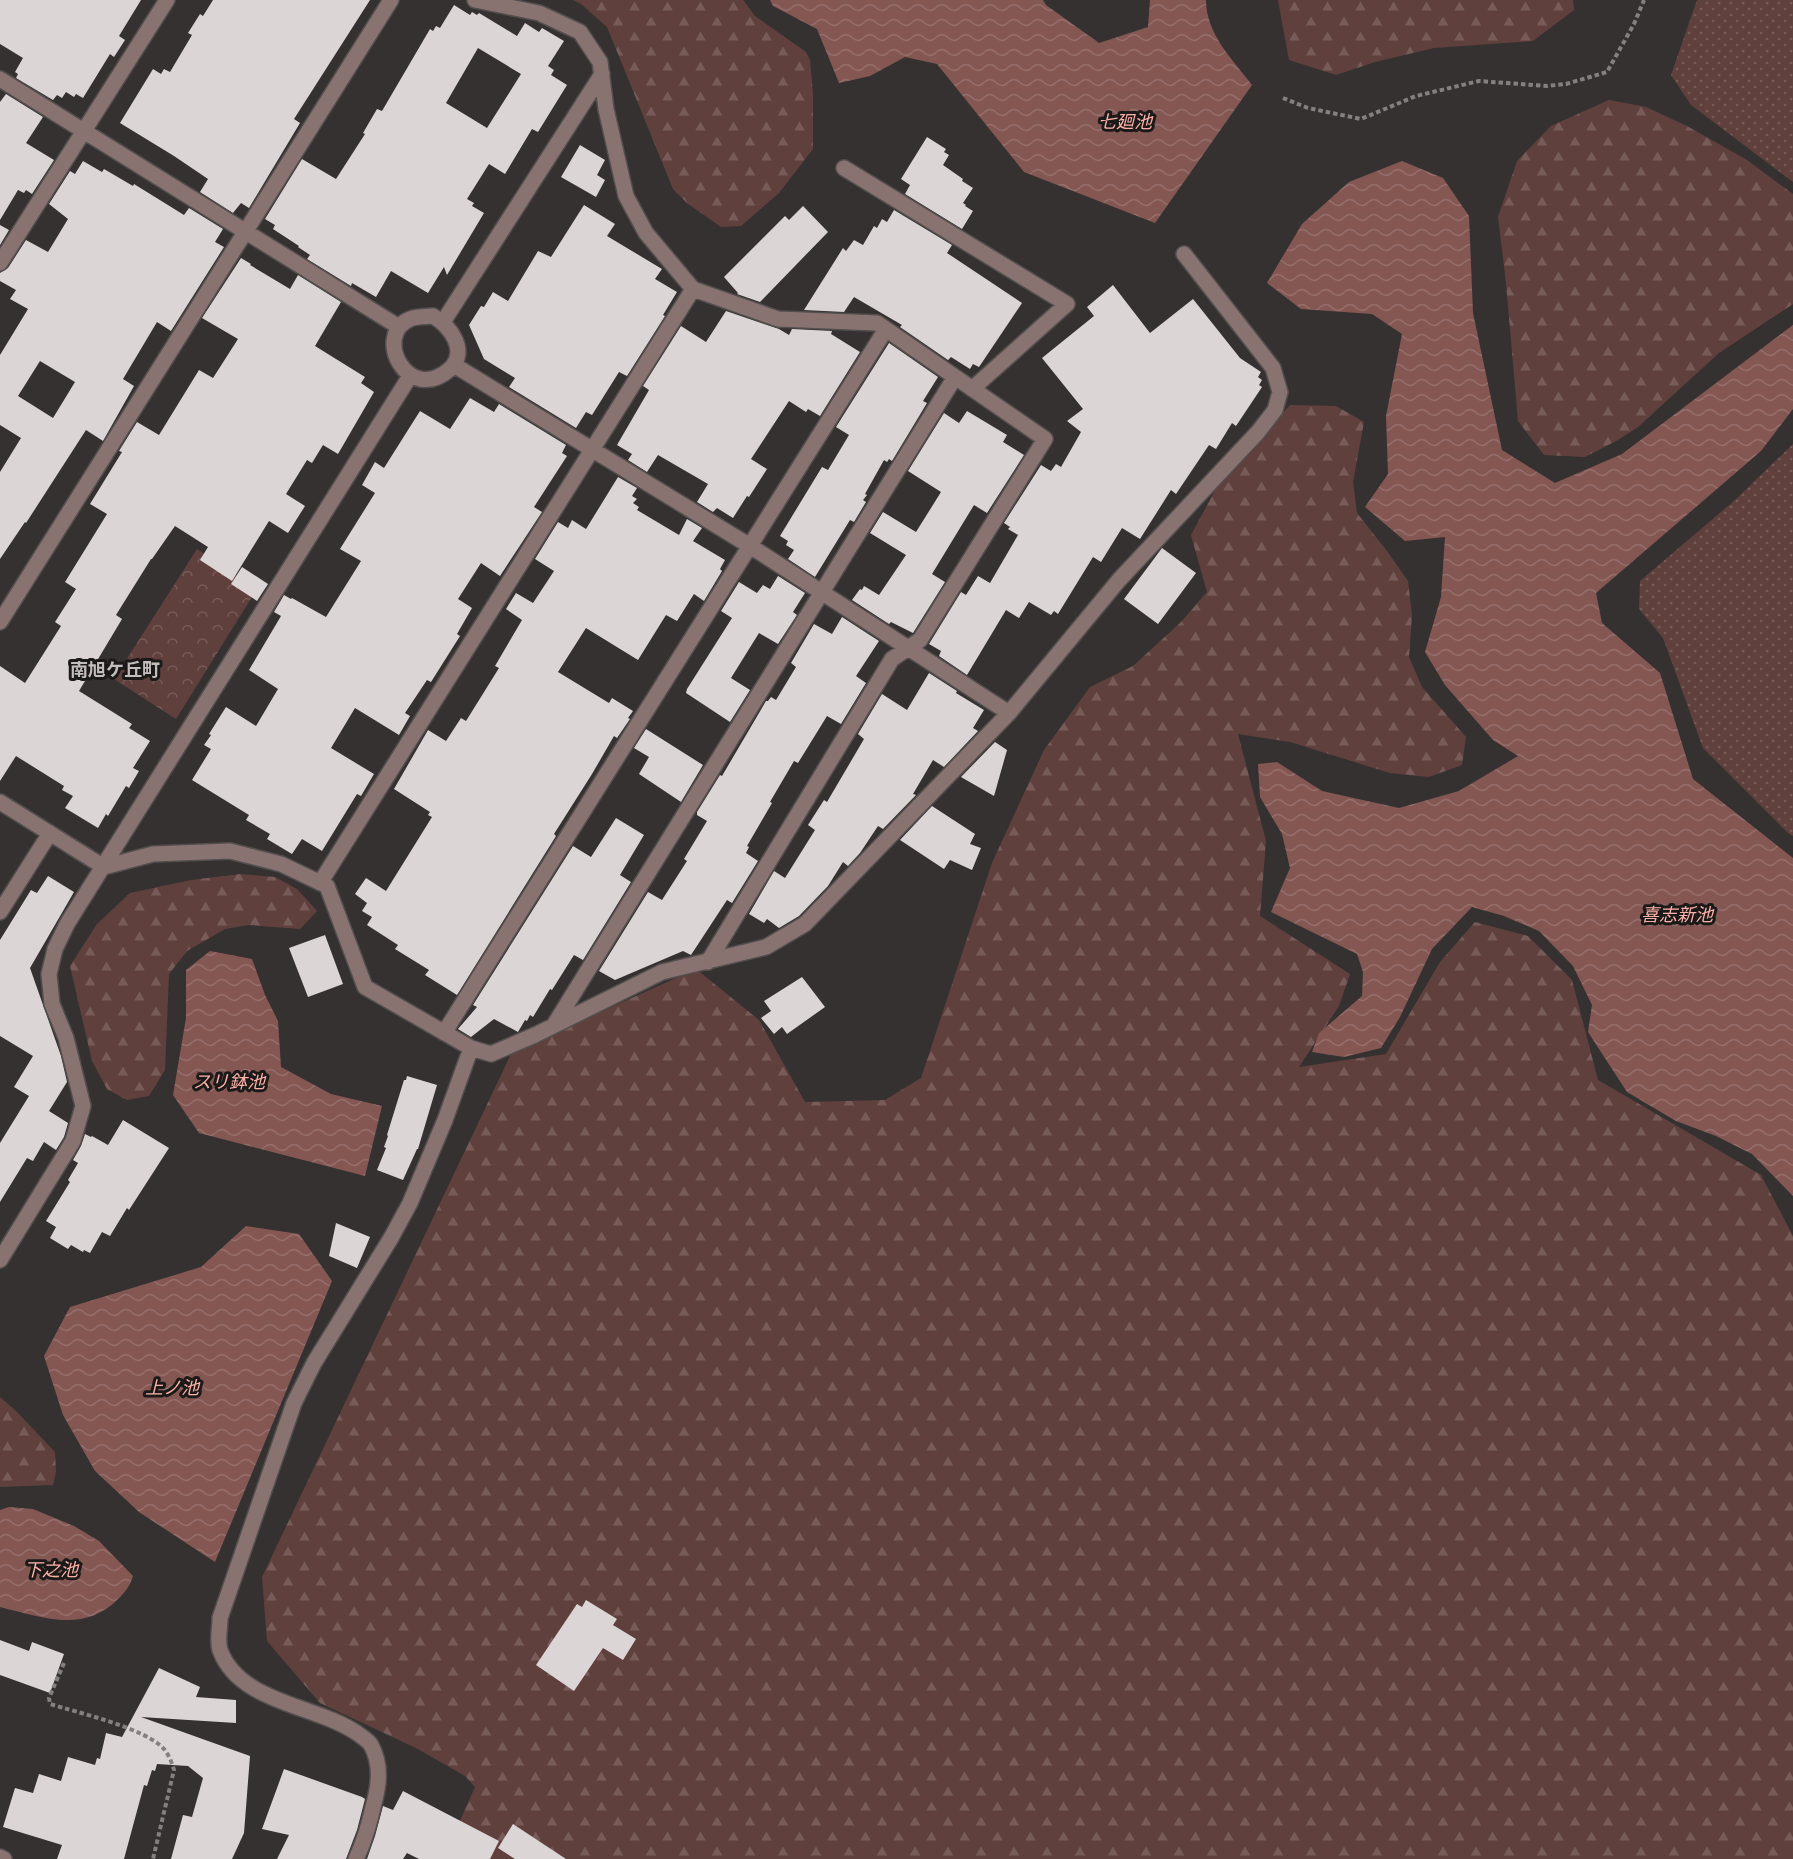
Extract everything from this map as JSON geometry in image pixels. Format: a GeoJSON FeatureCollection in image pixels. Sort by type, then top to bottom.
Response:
{"type":"FeatureCollection","features":[{"type":"Feature","properties":{"kind":"street"},"geometry":{"type":"LineString","coordinates":[[0,263],[166,0]]}},
{"type":"Feature","properties":{"kind":"street"},"geometry":{"type":"LineString","coordinates":[[0,622],[391,0]]}},
{"type":"Feature","properties":{"kind":"street"},"geometry":{"type":"LineString","coordinates":[[475,0],[539,13],[580,32],[600,62],[606,109],[626,196],[646,233],[693,289],[778,319],[877,323],[1046,440],[920,640],[892,659],[708,962]]}},
{"type":"Feature","properties":{"kind":"street"},"geometry":{"type":"LineString","coordinates":[[443,322],[602,74]]}},
{"type":"Feature","properties":{"kind":"street"},"geometry":{"type":"LineString","coordinates":[[0,79],[399,327]]}},
{"type":"Feature","properties":{"kind":"street"},"geometry":{"type":"LineString","coordinates":[[844,168],[1067,304],[972,389]]}},
{"type":"Feature","properties":{"kind":"street"},"geometry":{"type":"LineString","coordinates":[[0,802],[104,867],[153,854],[230,851],[281,864],[327,886],[366,987],[471,1048],[491,1054],[662,972],[766,948],[805,924],[1009,713],[1119,580],[1258,432],[1275,410],[1280,392],[1273,368],[1184,254]]}},
{"type":"Feature","properties":{"kind":"street"},"geometry":{"type":"LineString","coordinates":[[320,883],[693,289]]}},
{"type":"Feature","properties":{"kind":"street"},"geometry":{"type":"LineString","coordinates":[[433,316],[443,322],[451,331],[456,342],[458,355],[454,365],[434,379],[410,376],[402,368],[395,355],[394,340],[399,327],[409,320],[421,317],[433,316]]}},
{"type":"Feature","properties":{"kind":"street"},"geometry":{"type":"LineString","coordinates":[[444,1033],[886,329]]}},
{"type":"Feature","properties":{"kind":"street"},"geometry":{"type":"LineString","coordinates":[[454,365],[750,546],[1009,713]]}},
{"type":"Feature","properties":{"kind":"street"},"geometry":{"type":"LineString","coordinates":[[0,1260],[73,1141],[83,1106],[66,1038],[52,1004],[49,974],[55,949],[67,924],[410,376]]}},
{"type":"Feature","properties":{"kind":"street"},"geometry":{"type":"LineString","coordinates":[[553,1026],[955,377]]}},
{"type":"Feature","properties":{"kind":"street"},"geometry":{"type":"LineString","coordinates":[[0,912],[50,833]]}},
{"type":"Feature","properties":{"kind":"street"},"geometry":{"type":"LineString","coordinates":[[356,1859],[364,1842],[378,1787],[378,1765],[370,1743],[343,1724],[265,1695],[246,1683],[232,1670],[220,1648],[220,1618],[294,1403],[314,1363],[410,1203],[445,1120],[471,1048]]}},
{"type":"Feature","properties":{"kind":"path"},"geometry":{"type":"LineString","coordinates":[[1283,98],[1308,108],[1361,118],[1416,96],[1479,81],[1547,86],[1566,84],[1607,72],[1634,24],[1644,0]]}},
{"type":"Feature","properties":{"kind":"path"},"geometry":{"type":"LineString","coordinates":[[64,1663],[49,1698],[50,1704],[127,1728],[153,1741],[164,1749],[170,1759],[174,1770],[153,1859]]}},
{"type":"Feature","properties":{"kind":"green space"},"geometry":{"type":"Polygon","coordinates":[[[573,0],[743,0],[755,16],[806,52],[810,60],[813,94],[813,149],[779,193],[741,226],[721,227],[687,203],[673,189],[607,27],[581,4],[573,0]]]}},
{"type":"Feature","properties":{"kind":"green space"},"geometry":{"type":"Polygon","coordinates":[[[1278,0],[1573,0],[1574,10],[1533,41],[1434,48],[1375,62],[1336,75],[1289,60],[1278,0]]]}},
{"type":"Feature","properties":{"kind":"green space"},"geometry":{"type":"Polygon","coordinates":[[[1697,0],[1793,0],[1793,182],[1691,105],[1671,75],[1697,0]]]}},
{"type":"Feature","properties":{"kind":"green space"},"geometry":{"type":"Polygon","coordinates":[[[1609,100],[1646,107],[1687,126],[1747,160],[1793,194],[1793,304],[1719,353],[1638,427],[1618,440],[1585,457],[1544,455],[1518,421],[1498,217],[1517,161],[1551,126],[1609,100]]]}},
{"type":"Feature","properties":{"kind":"green space"},"geometry":{"type":"Polygon","coordinates":[[[1290,405],[1336,406],[1364,422],[1353,482],[1357,513],[1408,581],[1412,615],[1409,657],[1422,687],[1466,737],[1462,765],[1429,777],[1390,773],[1290,742],[1238,734],[1266,841],[1260,916],[1350,974],[1339,1006],[1299,1067],[1386,1054],[1440,962],[1475,922],[1528,936],[1572,980],[1598,1080],[1761,1175],[1793,1236],[1793,1859],[477,1859],[459,1823],[475,1787],[465,1776],[416,1748],[320,1703],[267,1641],[262,1577],[512,1052],[696,969],[759,1020],[805,1102],[885,1100],[921,1078],[992,863],[1044,750],[1090,687],[1133,666],[1181,622],[1207,592],[1191,535],[1218,485],[1290,405]]]}},
{"type":"Feature","properties":{"kind":"green space"},"geometry":{"type":"Polygon","coordinates":[[[1793,444],[1793,836],[1703,748],[1663,638],[1639,609],[1640,581],[1735,500],[1793,444]]]}},
{"type":"Feature","properties":{"kind":"green space"},"geometry":{"type":"Polygon","coordinates":[[[197,549],[257,589],[176,719],[114,679],[197,549]]]}},
{"type":"Feature","properties":{"kind":"green space"},"geometry":{"type":"Polygon","coordinates":[[[240,874],[275,877],[297,889],[317,911],[300,929],[249,925],[225,929],[187,951],[169,974],[165,1070],[149,1096],[127,1100],[107,1089],[92,1061],[70,966],[97,924],[130,893],[191,880],[240,874]]]}},
{"type":"Feature","properties":{"kind":"green space"},"geometry":{"type":"Polygon","coordinates":[[[0,1397],[55,1452],[56,1472],[53,1485],[0,1487],[0,1397]]]}},
{"type":"Feature","properties":{"kind":"water","name":"七廻池"},"geometry":{"type":"Polygon","coordinates":[[[770,0],[1043,0],[1046,5],[1099,43],[1148,27],[1150,0],[1206,0],[1207,12],[1216,35],[1252,85],[1155,223],[1024,172],[937,64],[905,57],[870,76],[839,83],[817,29],[773,6],[770,0]]]}},
{"type":"Feature","properties":{"kind":"water","name":"喜志新池"},"geometry":{"type":"Polygon","coordinates":[[[1402,161],[1443,178],[1469,216],[1473,313],[1502,450],[1555,483],[1622,454],[1793,325],[1793,409],[1761,451],[1596,593],[1602,623],[1660,673],[1693,779],[1793,858],[1793,1196],[1752,1154],[1716,1136],[1676,1121],[1627,1092],[1588,1032],[1592,1005],[1573,966],[1539,931],[1504,916],[1472,907],[1432,949],[1400,1017],[1381,1048],[1344,1057],[1312,1052],[1319,1033],[1362,996],[1363,972],[1357,954],[1271,912],[1290,868],[1282,834],[1260,797],[1258,764],[1277,762],[1322,791],[1399,808],[1459,791],[1518,756],[1493,740],[1445,685],[1425,652],[1441,597],[1445,537],[1405,541],[1365,507],[1388,474],[1386,416],[1402,334],[1372,314],[1301,309],[1267,283],[1302,224],[1349,182],[1402,161]]]}},
{"type":"Feature","properties":{"kind":"water","name":"スリ鉢池"},"geometry":{"type":"Polygon","coordinates":[[[210,951],[252,959],[265,995],[278,1021],[281,1067],[331,1094],[382,1106],[365,1176],[199,1133],[173,1095],[186,1018],[186,970],[210,951]]]}},
{"type":"Feature","properties":{"kind":"water","name":"上ノ池"},"geometry":{"type":"Polygon","coordinates":[[[246,1226],[299,1234],[332,1281],[215,1562],[139,1512],[95,1471],[63,1415],[44,1356],[70,1307],[201,1267],[246,1226]]]}},
{"type":"Feature","properties":{"kind":"water","name":"下之池"},"geometry":{"type":"Polygon","coordinates":[[[9,1507],[33,1509],[74,1526],[99,1541],[133,1576],[131,1583],[105,1610],[77,1620],[46,1618],[0,1607],[0,1510],[9,1507]]]}},
{"type":"Feature","properties":{"kind":"building"},"geometry":{"type":"Polygon","coordinates":[[[0,0],[141,0],[119,36],[125,40],[114,57],[110,54],[83,98],[76,94],[74,97],[66,92],[62,98],[57,95],[53,100],[16,78],[18,74],[15,72],[23,58],[0,44],[0,0]]]}},
{"type":"Feature","properties":{"kind":"building"},"geometry":{"type":"Polygon","coordinates":[[[213,0],[370,0],[294,119],[300,123],[249,208],[241,203],[233,213],[200,192],[208,179],[120,123],[153,69],[161,74],[164,69],[170,72],[192,35],[188,33],[200,14],[203,16],[213,0]]]}},
{"type":"Feature","properties":{"kind":"building"},"geometry":{"type":"Polygon","coordinates":[[[454,5],[470,15],[472,12],[477,15],[479,13],[517,36],[525,23],[539,32],[542,28],[564,41],[548,66],[554,70],[551,75],[567,85],[538,132],[532,129],[505,174],[489,164],[467,199],[474,203],[472,206],[484,213],[447,275],[444,267],[428,293],[391,271],[376,297],[352,283],[351,286],[307,259],[310,255],[273,229],[275,225],[265,219],[302,159],[336,179],[365,134],[363,133],[377,109],[382,111],[430,29],[433,31],[436,26],[440,28],[454,5]],[[478,48],[446,103],[487,128],[521,74],[478,48]]]}},
{"type":"Feature","properties":{"kind":"building"},"geometry":{"type":"Polygon","coordinates":[[[6,94],[43,117],[26,143],[54,160],[32,194],[26,190],[24,193],[18,190],[0,220],[0,102],[6,94]]]}},
{"type":"Feature","properties":{"kind":"building"},"geometry":{"type":"Polygon","coordinates":[[[927,137],[946,149],[944,152],[949,155],[943,165],[973,188],[963,203],[973,211],[962,229],[905,194],[910,185],[901,179],[927,137]]]}},
{"type":"Feature","properties":{"kind":"building"},"geometry":{"type":"Polygon","coordinates":[[[580,145],[605,160],[597,175],[605,180],[596,197],[561,177],[580,145]]]}},
{"type":"Feature","properties":{"kind":"building"},"geometry":{"type":"Polygon","coordinates":[[[83,161],[102,172],[104,169],[133,186],[134,184],[184,215],[189,208],[223,229],[215,242],[224,247],[171,331],[157,322],[123,379],[134,386],[103,441],[86,430],[0,559],[0,472],[21,438],[0,425],[0,355],[28,309],[10,299],[16,290],[0,281],[0,273],[8,268],[26,240],[48,252],[68,219],[49,204],[70,171],[75,174],[83,161]],[[40,361],[18,396],[53,418],[75,382],[40,361]]]}},
{"type":"Feature","properties":{"kind":"building"},"geometry":{"type":"Polygon","coordinates":[[[584,205],[615,224],[607,236],[662,269],[655,279],[677,292],[663,315],[665,316],[627,376],[619,372],[592,415],[586,412],[576,428],[509,387],[515,378],[484,359],[469,325],[493,292],[508,301],[538,251],[551,257],[584,205]]]}},
{"type":"Feature","properties":{"kind":"building"},"geometry":{"type":"Polygon","coordinates":[[[803,206],[828,232],[760,302],[737,294],[724,277],[785,216],[789,220],[803,206]]]}},
{"type":"Feature","properties":{"kind":"building"},"geometry":{"type":"Polygon","coordinates":[[[894,210],[952,245],[947,253],[1022,303],[979,367],[973,364],[970,369],[951,357],[948,360],[900,327],[902,325],[854,297],[844,312],[804,310],[843,248],[846,251],[854,240],[863,245],[874,226],[877,228],[882,219],[887,222],[894,210]]]}},
{"type":"Feature","properties":{"kind":"building"},"geometry":{"type":"Polygon","coordinates":[[[0,225],[9,230],[0,245],[0,225]]]}},
{"type":"Feature","properties":{"kind":"building"},"geometry":{"type":"Polygon","coordinates":[[[241,258],[290,289],[298,275],[341,302],[315,346],[365,377],[361,383],[374,392],[338,454],[323,445],[312,463],[307,460],[286,494],[305,506],[288,533],[269,521],[232,581],[200,560],[208,547],[175,526],[151,559],[116,615],[122,619],[79,691],[132,724],[129,728],[150,741],[133,768],[139,771],[129,788],[126,786],[98,828],[65,808],[73,796],[62,790],[64,786],[16,756],[0,781],[0,666],[25,683],[61,626],[55,622],[76,589],[65,582],[107,514],[90,504],[122,452],[119,451],[137,422],[159,435],[199,370],[213,378],[238,339],[202,318],[241,258]]]}},
{"type":"Feature","properties":{"kind":"building"},"geometry":{"type":"Polygon","coordinates":[[[1113,285],[1150,333],[1193,299],[1240,358],[1261,372],[1258,377],[1262,380],[1259,385],[1262,387],[1236,426],[1232,423],[1216,449],[1209,445],[1176,494],[1171,490],[1140,539],[1122,528],[1101,562],[1093,557],[1058,614],[1054,611],[1051,615],[1029,602],[1019,618],[1006,610],[967,675],[939,656],[941,651],[929,644],[961,592],[966,595],[978,576],[990,583],[1018,535],[1008,529],[1010,527],[1004,523],[1041,465],[1051,471],[1056,464],[1061,467],[1081,432],[1067,421],[1083,409],[1042,358],[1094,316],[1087,307],[1113,285]]]}},
{"type":"Feature","properties":{"kind":"building"},"geometry":{"type":"Polygon","coordinates":[[[726,311],[779,329],[789,335],[792,329],[832,331],[831,334],[860,352],[820,416],[808,409],[806,412],[789,401],[751,459],[767,469],[733,518],[717,508],[713,512],[697,502],[708,484],[658,455],[647,472],[628,460],[632,454],[617,445],[649,390],[643,386],[681,326],[706,342],[726,311]]]}},
{"type":"Feature","properties":{"kind":"building"},"geometry":{"type":"Polygon","coordinates":[[[889,343],[938,377],[923,401],[927,403],[892,461],[884,460],[865,494],[867,495],[863,500],[866,502],[854,522],[850,520],[815,577],[788,559],[794,550],[786,545],[788,541],[780,536],[822,467],[828,470],[849,435],[836,427],[889,343]]]}},
{"type":"Feature","properties":{"kind":"building"},"geometry":{"type":"Polygon","coordinates":[[[470,398],[494,412],[499,404],[566,445],[562,453],[567,456],[534,507],[542,512],[500,576],[481,563],[458,599],[472,608],[457,634],[460,636],[431,682],[427,680],[405,713],[410,716],[399,735],[355,708],[331,748],[374,774],[361,796],[357,794],[322,851],[302,839],[292,854],[267,839],[270,834],[246,820],[249,815],[192,780],[211,749],[204,745],[226,707],[256,726],[278,689],[249,670],[281,616],[274,612],[284,595],[326,617],[361,561],[340,549],[375,493],[362,485],[375,462],[384,468],[420,411],[450,429],[470,398]]]}},
{"type":"Feature","properties":{"kind":"building"},"geometry":{"type":"Polygon","coordinates":[[[967,411],[1007,435],[1003,442],[1024,455],[987,513],[974,505],[932,574],[945,582],[913,633],[891,622],[889,624],[852,600],[864,586],[879,595],[906,555],[870,533],[883,512],[916,532],[941,492],[908,471],[944,413],[959,423],[967,411]]]}},
{"type":"Feature","properties":{"kind":"building"},"geometry":{"type":"Polygon","coordinates":[[[618,477],[637,488],[632,496],[637,499],[633,503],[639,507],[637,510],[679,535],[687,519],[702,528],[693,541],[725,560],[720,569],[722,571],[704,601],[694,594],[677,621],[666,615],[638,660],[586,628],[558,672],[609,703],[612,698],[633,711],[617,738],[614,736],[554,834],[556,836],[457,995],[425,975],[429,970],[395,949],[398,945],[367,925],[372,917],[362,911],[367,903],[355,894],[366,878],[386,891],[432,817],[428,815],[430,812],[394,789],[428,730],[446,741],[461,718],[466,721],[499,668],[495,666],[522,620],[506,609],[516,593],[533,603],[554,571],[535,559],[558,522],[568,528],[572,520],[586,529],[618,477]]]}},
{"type":"Feature","properties":{"kind":"building"},"geometry":{"type":"Polygon","coordinates":[[[1162,548],[1196,573],[1158,624],[1124,599],[1162,548]]]}},
{"type":"Feature","properties":{"kind":"building"},"geometry":{"type":"Polygon","coordinates":[[[242,567],[268,584],[257,601],[231,584],[242,567]]]}},
{"type":"Feature","properties":{"kind":"building"},"geometry":{"type":"Polygon","coordinates":[[[778,576],[805,593],[793,612],[797,615],[778,644],[759,633],[731,678],[750,690],[730,722],[686,693],[687,689],[732,618],[721,611],[739,582],[757,593],[763,585],[770,589],[778,576]]]}},
{"type":"Feature","properties":{"kind":"building"},"geometry":{"type":"Polygon","coordinates":[[[842,617],[879,641],[856,676],[866,683],[841,724],[827,716],[798,763],[794,761],[747,846],[749,847],[746,853],[758,861],[732,903],[727,900],[691,955],[683,951],[615,980],[599,971],[648,892],[662,900],[687,861],[684,859],[707,821],[697,815],[697,812],[720,775],[722,776],[766,701],[771,697],[776,700],[796,667],[791,663],[814,624],[832,634],[842,617]]]}},
{"type":"Feature","properties":{"kind":"building"},"geometry":{"type":"Polygon","coordinates":[[[929,673],[984,710],[973,728],[978,731],[944,767],[933,760],[913,794],[916,795],[883,829],[878,826],[848,866],[843,862],[828,886],[799,916],[779,928],[767,919],[764,923],[749,914],[774,871],[785,878],[815,830],[808,825],[824,800],[827,802],[864,739],[858,734],[882,694],[907,710],[929,673]]]}},
{"type":"Feature","properties":{"kind":"building"},"geometry":{"type":"Polygon","coordinates":[[[646,729],[703,765],[681,802],[639,774],[649,757],[634,748],[646,729]]]}},
{"type":"Feature","properties":{"kind":"building"},"geometry":{"type":"Polygon","coordinates":[[[995,742],[1007,750],[994,796],[961,777],[995,742]]]}},
{"type":"Feature","properties":{"kind":"building"},"geometry":{"type":"Polygon","coordinates":[[[932,806],[975,834],[970,844],[981,848],[972,870],[950,860],[944,869],[900,840],[932,806]]]}},
{"type":"Feature","properties":{"kind":"building"},"geometry":{"type":"Polygon","coordinates":[[[616,818],[644,835],[620,875],[631,882],[583,960],[574,955],[533,1017],[530,1015],[527,1021],[525,1020],[518,1032],[494,1019],[471,1037],[458,1029],[477,1007],[473,1005],[573,846],[591,857],[616,818]]]}},
{"type":"Feature","properties":{"kind":"building"},"geometry":{"type":"Polygon","coordinates":[[[48,876],[74,892],[30,968],[61,1056],[67,1082],[49,1111],[68,1123],[64,1137],[56,1150],[44,1142],[33,1161],[27,1158],[0,1202],[0,1143],[29,1096],[14,1087],[33,1056],[0,1036],[0,940],[31,890],[37,893],[48,876]]]}},
{"type":"Feature","properties":{"kind":"building"},"geometry":{"type":"Polygon","coordinates":[[[325,935],[343,984],[308,997],[289,948],[325,935]]]}},
{"type":"Feature","properties":{"kind":"building"},"geometry":{"type":"Polygon","coordinates":[[[802,977],[825,1007],[787,1034],[782,1027],[774,1034],[761,1018],[771,1011],[764,1001],[802,977]]]}},
{"type":"Feature","properties":{"kind":"building"},"geometry":{"type":"Polygon","coordinates":[[[407,1076],[437,1085],[418,1149],[403,1180],[377,1170],[386,1148],[384,1147],[387,1135],[407,1076]]]}},
{"type":"Feature","properties":{"kind":"building"},"geometry":{"type":"Polygon","coordinates":[[[123,1120],[169,1148],[110,1236],[102,1232],[90,1253],[71,1245],[68,1249],[50,1238],[56,1227],[46,1221],[70,1182],[68,1180],[78,1163],[73,1160],[85,1134],[108,1145],[123,1120]]]}},
{"type":"Feature","properties":{"kind":"building"},"geometry":{"type":"Polygon","coordinates":[[[336,1223],[370,1237],[357,1268],[329,1256],[336,1223]]]}},
{"type":"Feature","properties":{"kind":"building"},"geometry":{"type":"Polygon","coordinates":[[[586,1600],[617,1619],[613,1625],[636,1639],[623,1660],[603,1648],[574,1691],[536,1665],[577,1604],[582,1607],[586,1600]]]}},
{"type":"Feature","properties":{"kind":"building"},"geometry":{"type":"Polygon","coordinates":[[[0,1640],[29,1651],[32,1642],[64,1654],[50,1693],[0,1675],[0,1640]]]}},
{"type":"Feature","properties":{"kind":"building"},"geometry":{"type":"Polygon","coordinates":[[[159,1668],[200,1687],[196,1697],[236,1700],[236,1723],[141,1717],[250,1756],[244,1833],[232,1859],[171,1859],[183,1815],[192,1817],[203,1778],[188,1766],[157,1764],[155,1771],[152,1770],[147,1786],[144,1785],[124,1859],[57,1859],[62,1845],[3,1827],[15,1788],[33,1793],[39,1774],[61,1781],[68,1757],[95,1765],[97,1758],[100,1759],[106,1733],[122,1737],[159,1668]]]}},
{"type":"Feature","properties":{"kind":"building"},"geometry":{"type":"Polygon","coordinates":[[[284,1769],[365,1799],[346,1859],[277,1859],[289,1835],[262,1829],[284,1769]]]}},
{"type":"Feature","properties":{"kind":"building"},"geometry":{"type":"Polygon","coordinates":[[[403,1791],[499,1841],[490,1859],[419,1859],[407,1853],[403,1859],[367,1859],[383,1806],[393,1810],[403,1791]]]}},
{"type":"Feature","properties":{"kind":"building"},"geometry":{"type":"Polygon","coordinates":[[[513,1824],[566,1859],[515,1859],[498,1848],[513,1824]]]}},
{"type":"Feature","properties":{"kind":"district","name":"南旭ケ丘町"},"geometry":{"type":"Point","coordinates":[115,670]}}]}
